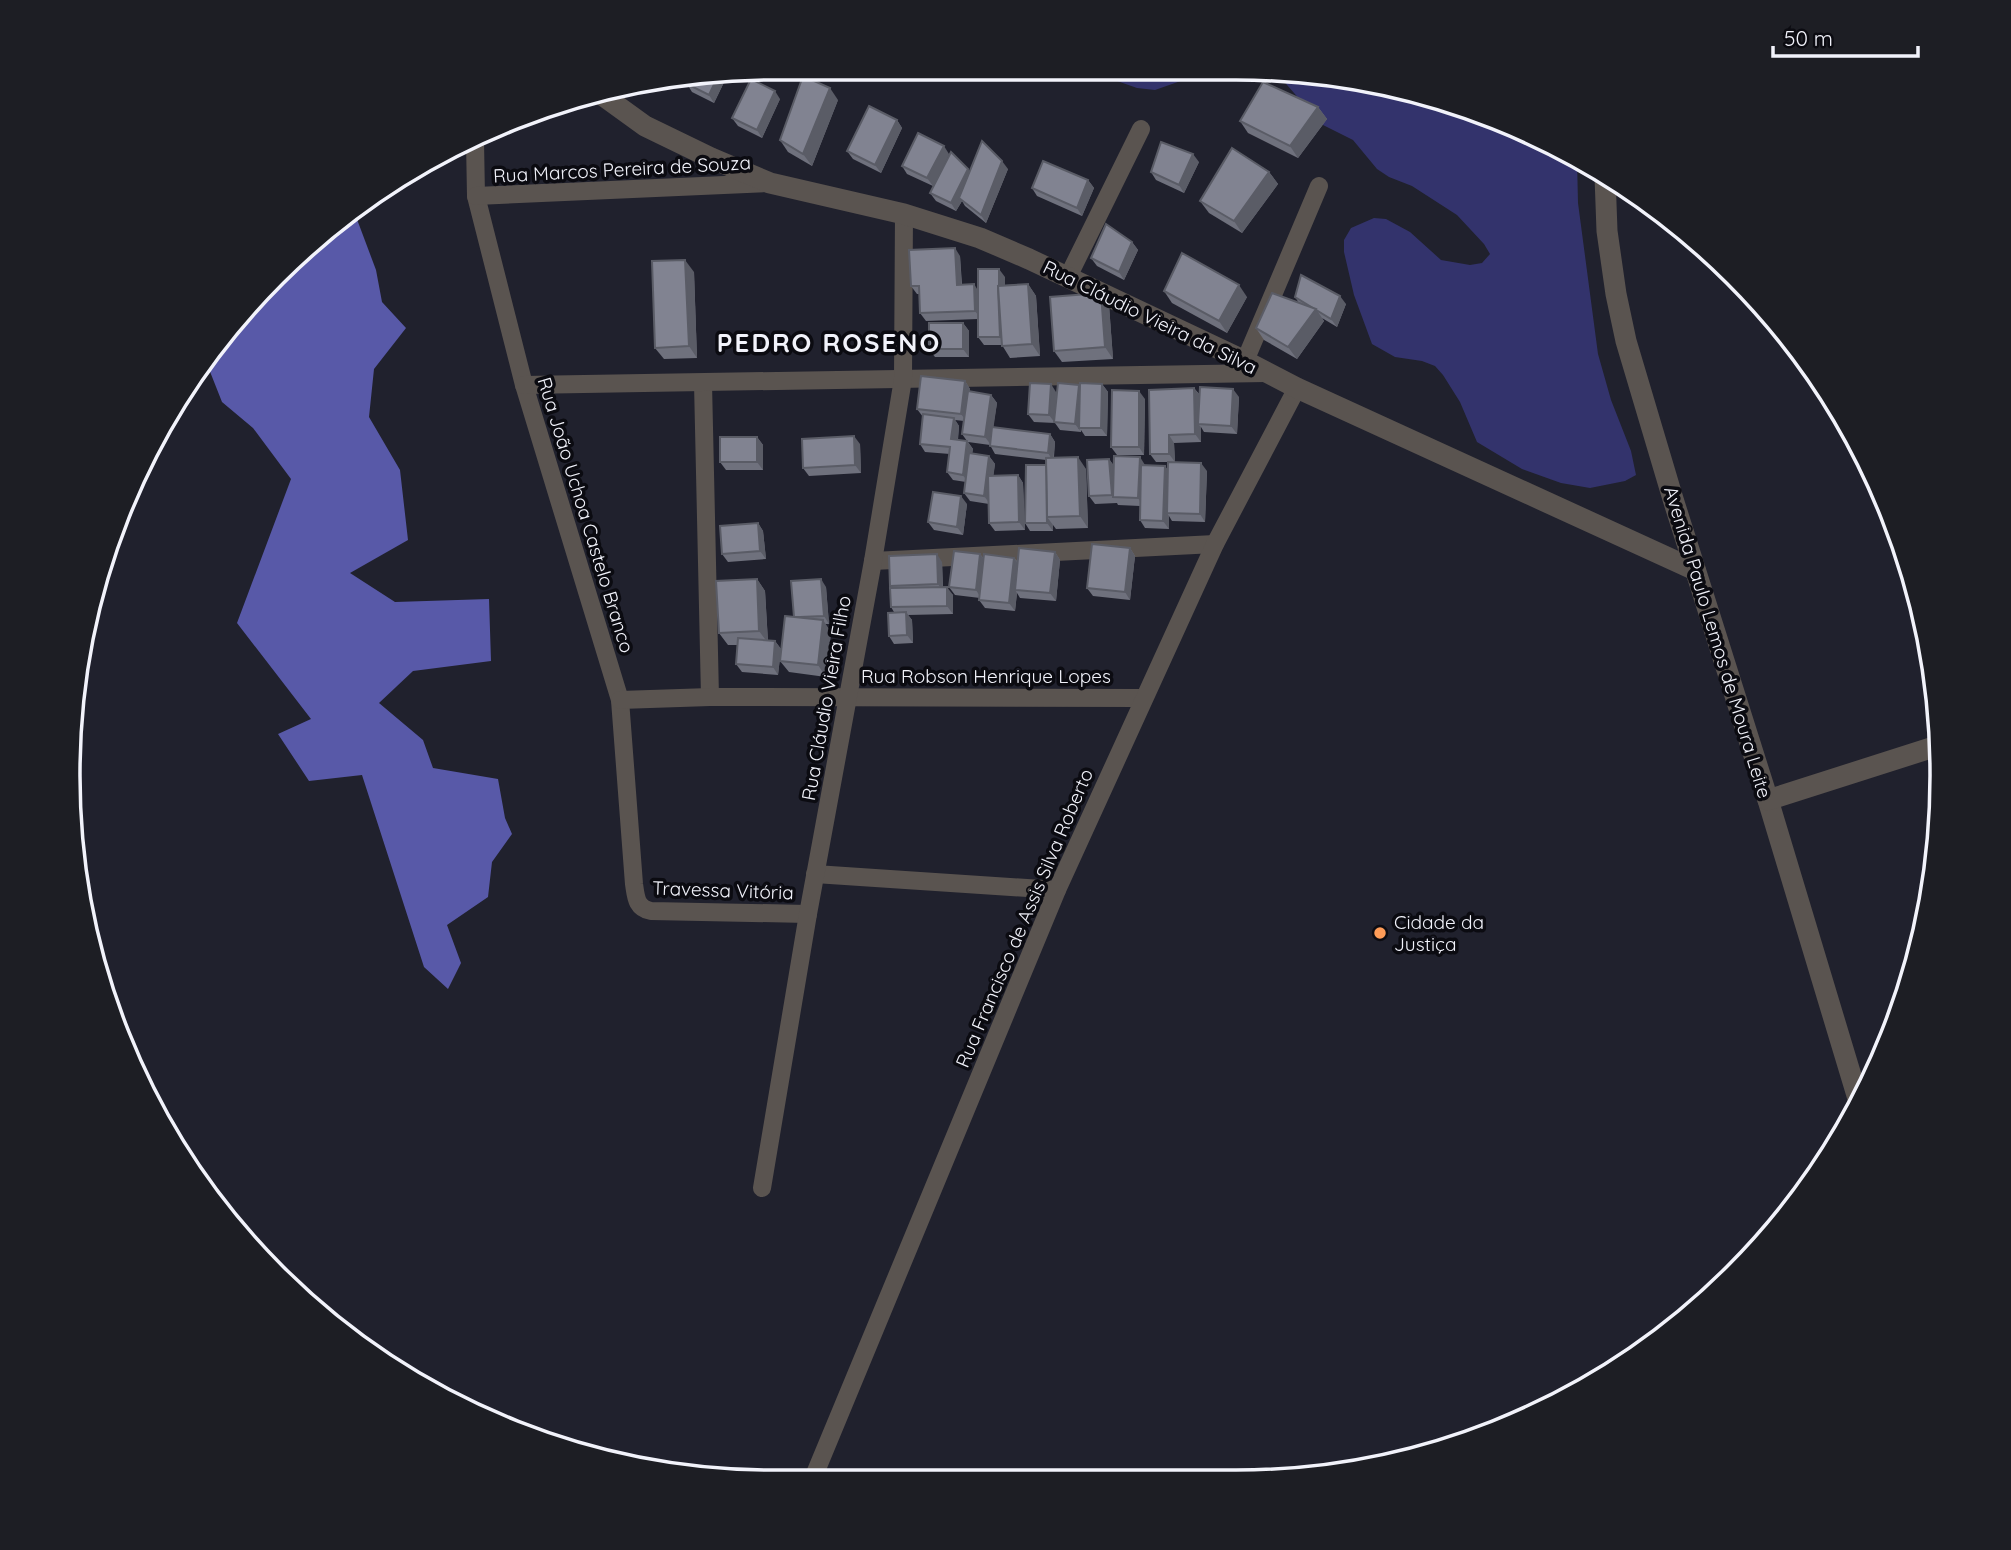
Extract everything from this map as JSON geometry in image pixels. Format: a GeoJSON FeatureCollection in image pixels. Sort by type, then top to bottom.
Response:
{"type":"FeatureCollection","features":[{"type":"Feature","properties":{"kind":"street","name":"Rua Cláudio Vieira da Silva"},"geometry":{"type":"LineString","coordinates":[[610,101],[645,126],[770,183],[904,214],[980,239],[1068,277],[1297,388],[1695,570]]}},
{"type":"Feature","properties":{"kind":"street"},"geometry":{"type":"LineString","coordinates":[[1068,277],[1141,129]]}},
{"type":"Feature","properties":{"kind":"street","name":"Rua João Uchoa Castelo Branco"},"geometry":{"type":"LineString","coordinates":[[475,149],[476,196],[524,385],[620,700],[634,884],[638,905]]}},
{"type":"Feature","properties":{"kind":"street","name":"Rua Marcos Pereira de Souza"},"geometry":{"type":"LineString","coordinates":[[476,196],[770,183]]}},
{"type":"Feature","properties":{"kind":"street"},"geometry":{"type":"LineString","coordinates":[[1245,361],[1319,186]]}},
{"type":"Feature","properties":{"kind":"street","name":"Avenida Paulo Lemos de Moura Leite"},"geometry":{"type":"LineString","coordinates":[[1605,188],[1607,231],[1626,341],[1854,1090]]}},
{"type":"Feature","properties":{"kind":"street","name":"Rua Cláudio Vieira Filho"},"geometry":{"type":"LineString","coordinates":[[762,1188],[903,379],[904,214]]}},
{"type":"Feature","properties":{"kind":"street"},"geometry":{"type":"LineString","coordinates":[[524,385],[1266,373]]}},
{"type":"Feature","properties":{"kind":"street"},"geometry":{"type":"LineString","coordinates":[[703,383],[710,697]]}},
{"type":"Feature","properties":{"kind":"street","name":"Rua Francisco de Assis Silva Roberto"},"geometry":{"type":"LineString","coordinates":[[816,1470],[1057,890],[1214,544],[1297,388]]}},
{"type":"Feature","properties":{"kind":"street"},"geometry":{"type":"LineString","coordinates":[[873,561],[1214,544]]}},
{"type":"Feature","properties":{"kind":"street","name":"Rua Robson Henrique Lopes"},"geometry":{"type":"LineString","coordinates":[[620,700],[848,696],[1143,698]]}},
{"type":"Feature","properties":{"kind":"street"},"geometry":{"type":"LineString","coordinates":[[1768,800],[1929,748]]}},
{"type":"Feature","properties":{"kind":"street"},"geometry":{"type":"LineString","coordinates":[[815,874],[1057,890]]}},
{"type":"Feature","properties":{"kind":"street","name":"Travessa Vitória"},"geometry":{"type":"LineString","coordinates":[[638,905],[651,911],[808,914]]}},
{"type":"Feature","properties":{"kind":"shaded area"},"geometry":{"type":"Polygon","coordinates":[[[1114,80],[1184,80],[1155,90],[1137,88],[1114,80]]]}},
{"type":"Feature","properties":{"kind":"shaded area"},"geometry":{"type":"Polygon","coordinates":[[[1285,82],[1371,94],[1459,117],[1502,133],[1577,171],[1578,203],[1598,354],[1611,400],[1631,451],[1636,475],[1625,481],[1590,488],[1561,483],[1522,469],[1477,442],[1460,402],[1435,366],[1395,357],[1372,344],[1354,295],[1344,252],[1344,240],[1351,228],[1374,218],[1386,219],[1410,232],[1441,260],[1470,265],[1482,263],[1490,254],[1457,215],[1412,186],[1377,169],[1353,140],[1321,124],[1285,82]]]}},
{"type":"Feature","properties":{"kind":"shaded area"},"geometry":{"type":"Polygon","coordinates":[[[357,220],[376,270],[382,302],[406,328],[374,369],[369,417],[400,470],[408,540],[350,573],[395,602],[489,599],[491,661],[413,671],[379,703],[423,740],[433,768],[498,779],[505,818],[512,834],[492,862],[488,897],[447,925],[461,963],[448,989],[424,967],[362,775],[309,781],[278,734],[311,719],[237,623],[291,479],[253,428],[222,402],[210,372],[224,352],[284,284],[357,220]]]}},
{"type":"Feature","properties":{"kind":"building"},"geometry":{"type":"Polygon","coordinates":[[[802,80],[812,80],[830,88],[803,154],[780,140],[802,80]]]}},
{"type":"Feature","properties":{"kind":"building"},"geometry":{"type":"Polygon","coordinates":[[[750,81],[775,91],[757,130],[732,118],[750,81]]]}},
{"type":"Feature","properties":{"kind":"building"},"geometry":{"type":"Polygon","coordinates":[[[1263,82],[1318,107],[1290,146],[1240,121],[1263,82]]]}},
{"type":"Feature","properties":{"kind":"building"},"geometry":{"type":"Polygon","coordinates":[[[715,83],[709,95],[690,85],[715,83]]]}},
{"type":"Feature","properties":{"kind":"building"},"geometry":{"type":"Polygon","coordinates":[[[869,106],[897,120],[875,165],[847,151],[869,106]]]}},
{"type":"Feature","properties":{"kind":"building"},"geometry":{"type":"Polygon","coordinates":[[[918,133],[944,146],[927,178],[902,166],[918,133]]]}},
{"type":"Feature","properties":{"kind":"building"},"geometry":{"type":"Polygon","coordinates":[[[982,141],[1002,161],[981,215],[959,198],[982,141]]]}},
{"type":"Feature","properties":{"kind":"building"},"geometry":{"type":"Polygon","coordinates":[[[1161,142],[1193,154],[1179,185],[1151,172],[1161,142]]]}},
{"type":"Feature","properties":{"kind":"building"},"geometry":{"type":"Polygon","coordinates":[[[1232,148],[1269,172],[1234,221],[1200,201],[1232,148]]]}},
{"type":"Feature","properties":{"kind":"building"},"geometry":{"type":"Polygon","coordinates":[[[951,152],[968,169],[951,203],[930,193],[951,152]]]}},
{"type":"Feature","properties":{"kind":"building"},"geometry":{"type":"Polygon","coordinates":[[[1043,161],[1088,180],[1077,208],[1032,188],[1043,161]]]}},
{"type":"Feature","properties":{"kind":"building"},"geometry":{"type":"Polygon","coordinates":[[[1106,224],[1132,242],[1119,272],[1091,258],[1106,224]]]}},
{"type":"Feature","properties":{"kind":"building"},"geometry":{"type":"Polygon","coordinates":[[[955,248],[957,285],[974,284],[975,311],[920,313],[919,286],[911,286],[909,250],[955,248]]]}},
{"type":"Feature","properties":{"kind":"building"},"geometry":{"type":"Polygon","coordinates":[[[1182,253],[1239,285],[1219,321],[1164,291],[1182,253]]]}},
{"type":"Feature","properties":{"kind":"building"},"geometry":{"type":"Polygon","coordinates":[[[685,260],[689,346],[655,348],[652,261],[685,260]]]}},
{"type":"Feature","properties":{"kind":"building"},"geometry":{"type":"Polygon","coordinates":[[[978,269],[999,269],[1000,337],[978,337],[978,269]]]}},
{"type":"Feature","properties":{"kind":"building"},"geometry":{"type":"Polygon","coordinates":[[[1301,275],[1340,296],[1331,319],[1295,297],[1301,275]]]}},
{"type":"Feature","properties":{"kind":"building"},"geometry":{"type":"Polygon","coordinates":[[[1028,284],[1032,344],[1002,346],[998,286],[1028,284]]]}},
{"type":"Feature","properties":{"kind":"building"},"geometry":{"type":"Polygon","coordinates":[[[1101,293],[1105,347],[1054,351],[1050,297],[1101,293]]]}},
{"type":"Feature","properties":{"kind":"building"},"geometry":{"type":"Polygon","coordinates":[[[1272,293],[1316,309],[1288,347],[1256,328],[1272,293]]]}},
{"type":"Feature","properties":{"kind":"building"},"geometry":{"type":"Polygon","coordinates":[[[929,323],[963,323],[963,349],[929,349],[929,323]]]}},
{"type":"Feature","properties":{"kind":"building"},"geometry":{"type":"Polygon","coordinates":[[[921,376],[965,381],[961,414],[917,409],[921,376]]]}},
{"type":"Feature","properties":{"kind":"building"},"geometry":{"type":"Polygon","coordinates":[[[1030,383],[1051,384],[1049,415],[1028,414],[1030,383]]]}},
{"type":"Feature","properties":{"kind":"building"},"geometry":{"type":"Polygon","coordinates":[[[1058,383],[1079,385],[1075,424],[1054,422],[1058,383]]]}},
{"type":"Feature","properties":{"kind":"building"},"geometry":{"type":"Polygon","coordinates":[[[1080,383],[1102,384],[1101,428],[1079,428],[1080,383]]]}},
{"type":"Feature","properties":{"kind":"building"},"geometry":{"type":"Polygon","coordinates":[[[1200,387],[1233,389],[1231,426],[1198,424],[1200,387]]]}},
{"type":"Feature","properties":{"kind":"building"},"geometry":{"type":"Polygon","coordinates":[[[1194,388],[1195,434],[1169,435],[1169,454],[1150,454],[1149,390],[1194,388]]]}},
{"type":"Feature","properties":{"kind":"building"},"geometry":{"type":"Polygon","coordinates":[[[1112,390],[1139,391],[1139,447],[1111,447],[1112,390]]]}},
{"type":"Feature","properties":{"kind":"building"},"geometry":{"type":"Polygon","coordinates":[[[968,391],[991,395],[985,437],[962,434],[968,391]]]}},
{"type":"Feature","properties":{"kind":"building"},"geometry":{"type":"Polygon","coordinates":[[[923,414],[954,418],[951,439],[967,441],[963,475],[947,472],[950,447],[920,444],[923,414]]]}},
{"type":"Feature","properties":{"kind":"building"},"geometry":{"type":"Polygon","coordinates":[[[992,427],[1050,434],[1048,453],[990,446],[992,427]]]}},
{"type":"Feature","properties":{"kind":"building"},"geometry":{"type":"Polygon","coordinates":[[[854,436],[855,465],[803,468],[802,439],[854,436]]]}},
{"type":"Feature","properties":{"kind":"building"},"geometry":{"type":"Polygon","coordinates":[[[720,437],[757,437],[757,462],[720,462],[720,437]]]}},
{"type":"Feature","properties":{"kind":"building"},"geometry":{"type":"Polygon","coordinates":[[[969,453],[989,456],[984,496],[964,493],[969,453]]]}},
{"type":"Feature","properties":{"kind":"building"},"geometry":{"type":"Polygon","coordinates":[[[1114,456],[1140,457],[1138,498],[1113,497],[1114,456]]]}},
{"type":"Feature","properties":{"kind":"building"},"geometry":{"type":"Polygon","coordinates":[[[1078,457],[1080,516],[1047,517],[1046,458],[1078,457]]]}},
{"type":"Feature","properties":{"kind":"building"},"geometry":{"type":"Polygon","coordinates":[[[1109,459],[1112,495],[1089,496],[1087,460],[1109,459]]]}},
{"type":"Feature","properties":{"kind":"building"},"geometry":{"type":"Polygon","coordinates":[[[1168,462],[1201,463],[1200,514],[1167,513],[1168,462]]]}},
{"type":"Feature","properties":{"kind":"building"},"geometry":{"type":"Polygon","coordinates":[[[1026,465],[1046,465],[1047,523],[1025,523],[1026,465]]]}},
{"type":"Feature","properties":{"kind":"building"},"geometry":{"type":"Polygon","coordinates":[[[1141,465],[1165,466],[1163,521],[1140,520],[1141,465]]]}},
{"type":"Feature","properties":{"kind":"building"},"geometry":{"type":"Polygon","coordinates":[[[1018,475],[1019,522],[989,523],[988,476],[1018,475]]]}},
{"type":"Feature","properties":{"kind":"building"},"geometry":{"type":"Polygon","coordinates":[[[933,492],[961,496],[957,527],[928,522],[933,492]]]}},
{"type":"Feature","properties":{"kind":"building"},"geometry":{"type":"Polygon","coordinates":[[[758,523],[760,551],[722,554],[720,526],[758,523]]]}},
{"type":"Feature","properties":{"kind":"building"},"geometry":{"type":"Polygon","coordinates":[[[1092,544],[1130,548],[1125,592],[1087,588],[1092,544]]]}},
{"type":"Feature","properties":{"kind":"building"},"geometry":{"type":"Polygon","coordinates":[[[1019,548],[1055,552],[1050,593],[1015,590],[1019,548]]]}},
{"type":"Feature","properties":{"kind":"building"},"geometry":{"type":"Polygon","coordinates":[[[954,551],[980,554],[976,590],[949,587],[954,551]]]}},
{"type":"Feature","properties":{"kind":"building"},"geometry":{"type":"Polygon","coordinates":[[[937,554],[938,584],[890,586],[889,556],[937,554]]]}},
{"type":"Feature","properties":{"kind":"building"},"geometry":{"type":"Polygon","coordinates":[[[984,554],[1014,558],[1009,603],[979,600],[984,554]]]}},
{"type":"Feature","properties":{"kind":"building"},"geometry":{"type":"Polygon","coordinates":[[[757,579],[759,631],[719,633],[716,581],[757,579]]]}},
{"type":"Feature","properties":{"kind":"building"},"geometry":{"type":"Polygon","coordinates":[[[821,579],[824,616],[794,617],[791,581],[821,579]]]}},
{"type":"Feature","properties":{"kind":"building"},"geometry":{"type":"Polygon","coordinates":[[[947,587],[947,606],[891,607],[890,588],[947,587]]]}},
{"type":"Feature","properties":{"kind":"building"},"geometry":{"type":"Polygon","coordinates":[[[906,612],[907,635],[889,636],[888,613],[906,612]]]}},
{"type":"Feature","properties":{"kind":"building"},"geometry":{"type":"Polygon","coordinates":[[[785,616],[823,620],[818,665],[780,661],[785,616]]]}},
{"type":"Feature","properties":{"kind":"building"},"geometry":{"type":"Polygon","coordinates":[[[738,638],[775,641],[773,667],[736,664],[738,638]]]}},
{"type":"Feature","properties":{"kind":"place","name":"Cidade da Justiça"},"geometry":{"type":"Point","coordinates":[1380,933]}},
{"type":"Feature","properties":{"kind":"district","name":"PEDRO ROSENO"},"geometry":{"type":"Point","coordinates":[829,343]}}]}
